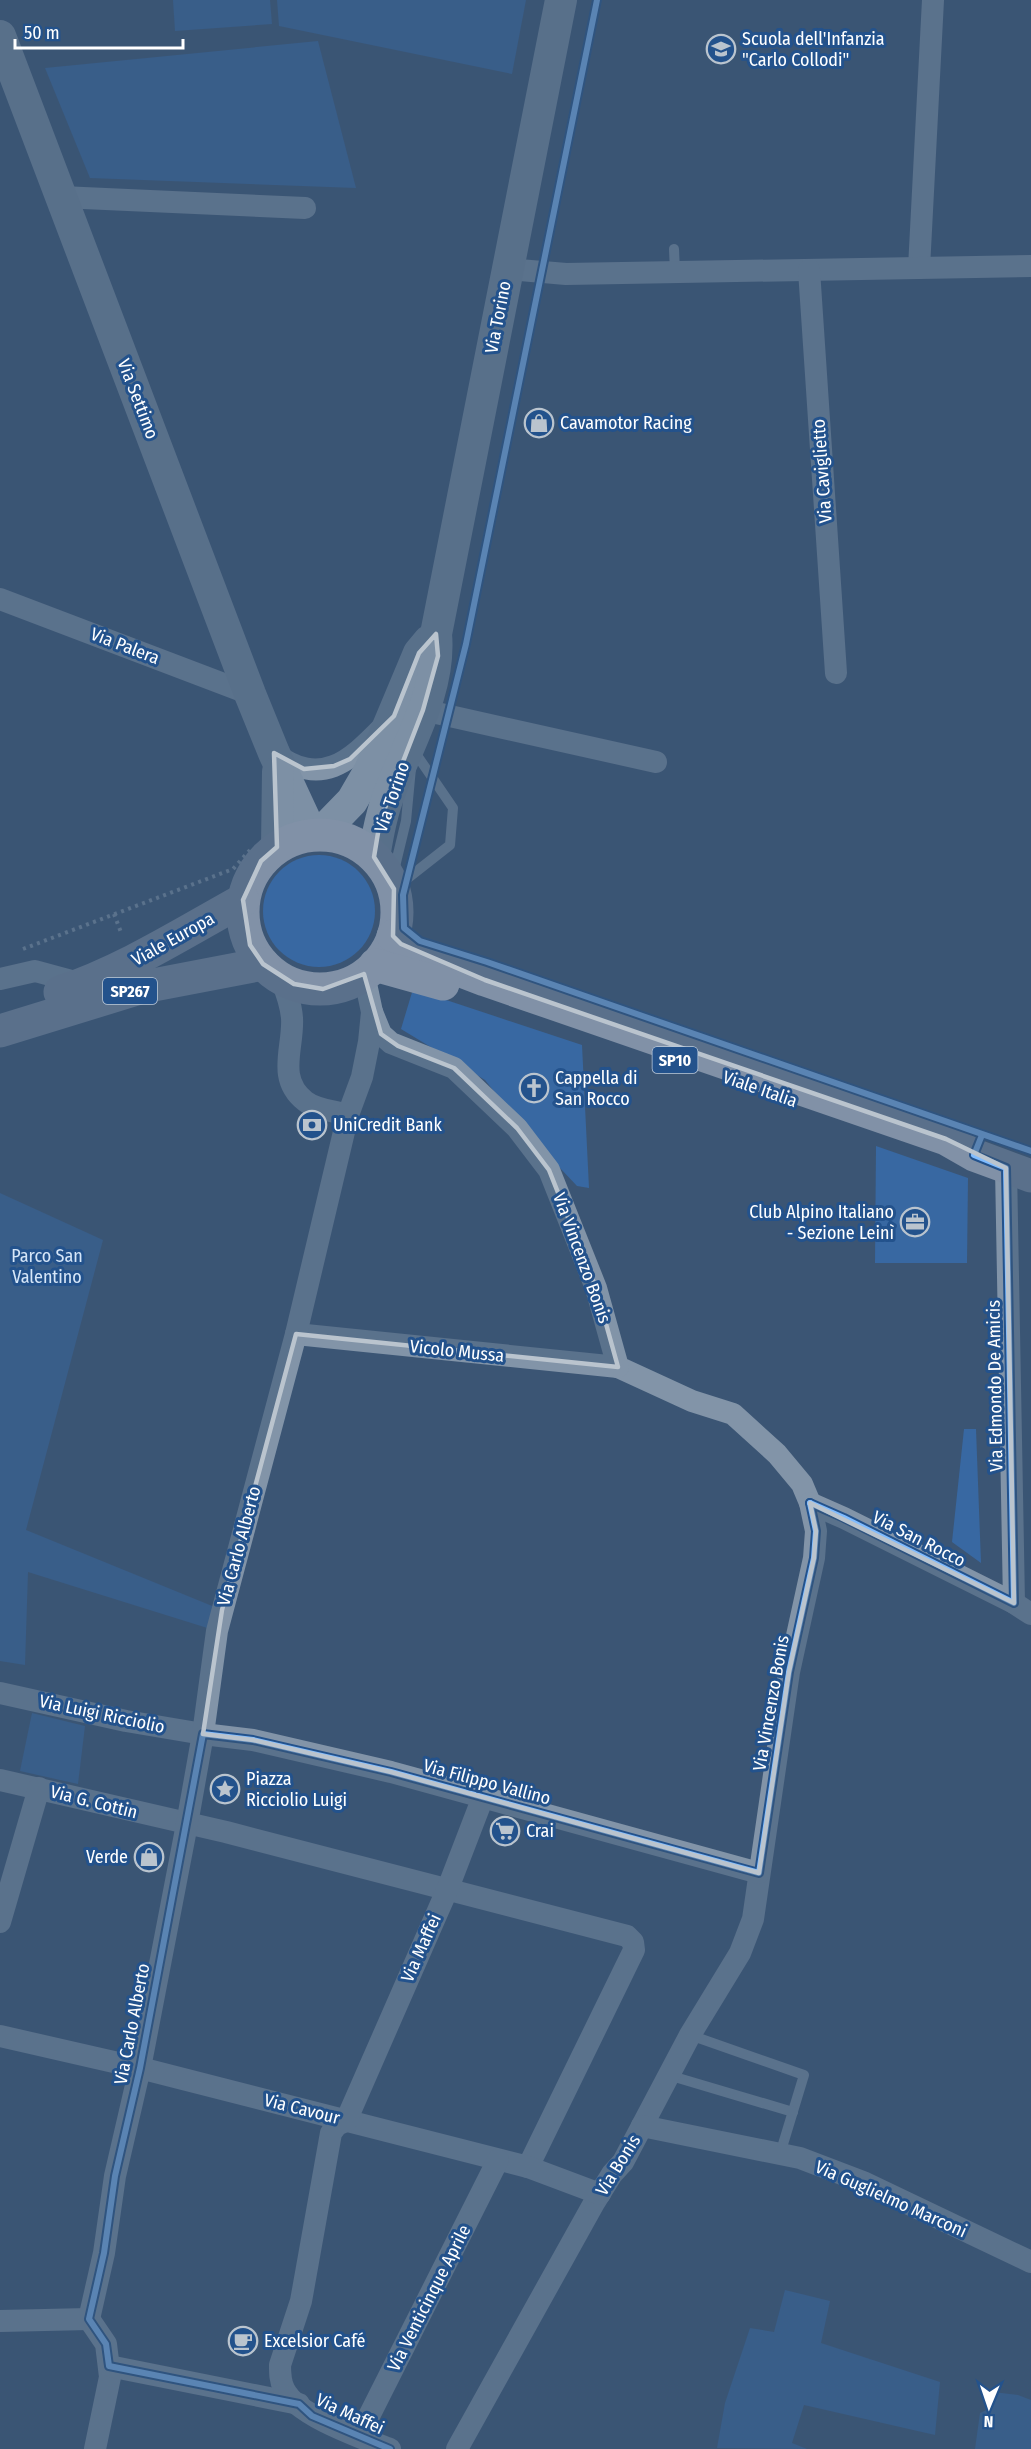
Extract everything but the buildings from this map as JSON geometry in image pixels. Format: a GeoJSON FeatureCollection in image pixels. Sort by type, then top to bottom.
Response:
{"type":"FeatureCollection","features":[{"type":"Feature","properties":{"kind":"main road","name":"Via Torino"},"geometry":{"type":"LineString","coordinates":[[386,876],[380,821],[391,788],[410,746],[408,713],[419,653],[436,634],[561,0]]}},
{"type":"Feature","properties":{"kind":"main road","name":"Via Settimo"},"geometry":{"type":"LineString","coordinates":[[0,36],[250,694],[276,757],[315,835]]}},
{"type":"Feature","properties":{"kind":"main road","name":"Via Torino"},"geometry":{"type":"LineString","coordinates":[[315,835],[352,801],[408,713]]}},
{"type":"Feature","properties":{"kind":"main road","name":"Via Settimo"},"geometry":{"type":"LineString","coordinates":[[266,844],[276,757]]}},
{"type":"Feature","properties":{"kind":"main road"},"geometry":{"type":"LineString","coordinates":[[327,834],[353,842],[386,876],[397,912],[393,936],[386,951],[370,970],[352,982],[323,988],[302,986],[272,971],[250,945],[243,923],[243,900],[249,880],[261,861],[266,844],[315,835],[327,834]]}},
{"type":"Feature","properties":{"kind":"main road","name":"Viale Europa"},"geometry":{"type":"LineString","coordinates":[[0,1012],[84,984],[132,961],[243,900]]}},
{"type":"Feature","properties":{"kind":"main road","name":"Viale Italia"},"geometry":{"type":"LineString","coordinates":[[393,936],[412,952],[474,976],[946,1139],[974,1155],[1018,1172]]}},
{"type":"Feature","properties":{"kind":"main road","name":"Viale Italia"},"geometry":{"type":"LineString","coordinates":[[370,970],[480,995],[944,1151],[974,1155]]}},
{"type":"Feature","properties":{"kind":"main road","name":"Viale Europa"},"geometry":{"type":"LineString","coordinates":[[0,1031],[143,987],[272,971]]}},
{"type":"Feature","properties":{"kind":"street"},"geometry":{"type":"LineString","coordinates":[[919,268],[933,0]]}},
{"type":"Feature","properties":{"kind":"street"},"geometry":{"type":"LineString","coordinates":[[61,197],[305,208]]}},
{"type":"Feature","properties":{"kind":"street"},"geometry":{"type":"LineString","coordinates":[[507,268],[566,274],[1031,266]]}},
{"type":"Feature","properties":{"kind":"street","name":"Via Caviglietto"},"geometry":{"type":"LineString","coordinates":[[809,270],[836,673]]}},
{"type":"Feature","properties":{"kind":"street","name":"Via Palera"},"geometry":{"type":"LineString","coordinates":[[0,598],[250,694]]}},
{"type":"Feature","properties":{"kind":"street"},"geometry":{"type":"LineString","coordinates":[[276,757],[304,769],[318,770],[334,766],[350,759],[408,713],[656,762]]}},
{"type":"Feature","properties":{"kind":"street","name":"Via Carlo Alberto"},"geometry":{"type":"LineString","coordinates":[[88,2319],[104,2253],[115,2176],[140,2068],[187,1824],[203,1734],[217,1632],[296,1334],[348,1115],[362,1077],[372,1012],[370,970]]}},
{"type":"Feature","properties":{"kind":"street"},"geometry":{"type":"LineString","coordinates":[[0,979],[35,971],[84,984]]}},
{"type":"Feature","properties":{"kind":"street"},"geometry":{"type":"LineString","coordinates":[[272,971],[288,997],[292,1018],[291,1038],[286,1058],[293,1086],[304,1100],[315,1106],[348,1115]]}},
{"type":"Feature","properties":{"kind":"street","name":"Via Vincenzo Bonis"},"geometry":{"type":"LineString","coordinates":[[372,1012],[381,1034],[391,1042],[436,1059],[462,1075],[517,1128],[549,1170],[596,1288],[618,1367],[692,1401],[733,1414],[777,1454],[802,1484],[810,1503],[816,1531],[814,1558],[789,1672],[759,1873]]}},
{"type":"Feature","properties":{"kind":"street","name":"Via Edmondo De Amicis"},"geometry":{"type":"LineString","coordinates":[[1018,1172],[1022,1608]]}},
{"type":"Feature","properties":{"kind":"street","name":"Vicolo Mussa"},"geometry":{"type":"LineString","coordinates":[[296,1334],[618,1367]]}},
{"type":"Feature","properties":{"kind":"street","name":"Via San Rocco"},"geometry":{"type":"LineString","coordinates":[[810,1503],[1022,1608]]}},
{"type":"Feature","properties":{"kind":"street","name":"Via Luigi Ricciolio"},"geometry":{"type":"LineString","coordinates":[[0,1693],[126,1721],[203,1734]]}},
{"type":"Feature","properties":{"kind":"street","name":"Via Filippo Vallino"},"geometry":{"type":"LineString","coordinates":[[203,1734],[253,1740],[391,1772],[759,1873]]}},
{"type":"Feature","properties":{"kind":"street","name":"Via G. Cottin"},"geometry":{"type":"LineString","coordinates":[[0,1780],[448,1888],[627,1936],[633,1942],[634,1950],[528,2167]]}},
{"type":"Feature","properties":{"kind":"street"},"geometry":{"type":"LineString","coordinates":[[0,1922],[39,1788]]}},
{"type":"Feature","properties":{"kind":"street","name":"Via Maffei"},"geometry":{"type":"LineString","coordinates":[[390,2449],[312,2416],[284,2391],[280,2365],[301,2301],[331,2133],[337,2125],[346,2121],[448,1888],[483,1797]]}},
{"type":"Feature","properties":{"kind":"street","name":"Via Bonis"},"geometry":{"type":"LineString","coordinates":[[457,2449],[600,2194],[623,2162],[690,2035],[747,1937],[753,1918],[759,1873]]}},
{"type":"Feature","properties":{"kind":"street","name":"Via Cavour"},"geometry":{"type":"LineString","coordinates":[[0,2036],[140,2068],[528,2167],[600,2194]]}},
{"type":"Feature","properties":{"kind":"street","name":"Via Guglielmo Marconi"},"geometry":{"type":"LineString","coordinates":[[642,2126],[800,2158],[863,2182],[1031,2262]]}},
{"type":"Feature","properties":{"kind":"street","name":"Via Venticinque Aprile"},"geometry":{"type":"LineString","coordinates":[[359,2436],[498,2160]]}},
{"type":"Feature","properties":{"kind":"street"},"geometry":{"type":"LineString","coordinates":[[0,2321],[88,2319],[106,2344],[109,2366],[108,2396],[95,2449]]}},
{"type":"Feature","properties":{"kind":"street"},"geometry":{"type":"LineString","coordinates":[[109,2366],[299,2404]]}},
{"type":"Feature","properties":{"kind":"lane"},"geometry":{"type":"LineString","coordinates":[[674,249],[675,272]]}},
{"type":"Feature","properties":{"kind":"lane"},"geometry":{"type":"LineString","coordinates":[[386,876],[450,846],[453,808],[410,746]]}},
{"type":"Feature","properties":{"kind":"lane"},"geometry":{"type":"LineString","coordinates":[[690,2035],[804,2074],[780,2154]]}},
{"type":"Feature","properties":{"kind":"lane"},"geometry":{"type":"LineString","coordinates":[[668,2075],[794,2112]]}},
{"type":"Feature","properties":{"kind":"path"},"geometry":{"type":"LineString","coordinates":[[21,950],[233,869],[266,844]]}},
{"type":"Feature","properties":{"kind":"highlighted area"},"geometry":{"type":"Polygon","coordinates":[[[436,634],[438,656],[423,710],[380,821],[374,857],[394,889],[393,936],[401,944],[485,980],[946,1139],[1006,1168],[1014,1603],[810,1503],[816,1531],[814,1558],[789,1672],[759,1873],[391,1772],[253,1740],[203,1734],[222,1610],[296,1334],[618,1367],[596,1288],[549,1170],[517,1128],[454,1068],[398,1046],[381,1034],[364,974],[323,989],[294,984],[263,964],[250,945],[243,900],[261,861],[277,847],[274,753],[304,769],[334,766],[350,759],[394,716],[419,653],[436,634]]]}},
{"type":"Feature","properties":{"kind":"green space"},"geometry":{"type":"Polygon","coordinates":[[[173,0],[270,0],[272,24],[175,31],[173,0]]]}},
{"type":"Feature","properties":{"kind":"green space"},"geometry":{"type":"Polygon","coordinates":[[[277,0],[526,0],[512,74],[279,26],[277,0]]]}},
{"type":"Feature","properties":{"kind":"green space"},"geometry":{"type":"Polygon","coordinates":[[[318,41],[356,188],[90,178],[45,68],[318,41]]]}},
{"type":"Feature","properties":{"kind":"green space"},"geometry":{"type":"Polygon","coordinates":[[[319,855],[340,860],[358,872],[370,890],[375,911],[370,932],[358,950],[340,962],[319,967],[298,962],[280,950],[268,932],[263,911],[268,890],[280,872],[298,860],[319,855]]]}},
{"type":"Feature","properties":{"kind":"green space"},"geometry":{"type":"Polygon","coordinates":[[[413,989],[582,1045],[589,1188],[577,1186],[527,1133],[485,1080],[401,1029],[413,989]]]}},
{"type":"Feature","properties":{"kind":"green space"},"geometry":{"type":"Polygon","coordinates":[[[876,1146],[968,1178],[967,1263],[875,1263],[876,1146]]]}},
{"type":"Feature","properties":{"kind":"green space","name":"Parco San Valentino"},"geometry":{"type":"Polygon","coordinates":[[[0,1193],[103,1240],[26,1530],[222,1610],[217,1631],[28,1572],[25,1665],[0,1661],[0,1193]]]}},
{"type":"Feature","properties":{"kind":"green space"},"geometry":{"type":"Polygon","coordinates":[[[964,1429],[976,1429],[981,1563],[952,1542],[964,1429]]]}},
{"type":"Feature","properties":{"kind":"green space"},"geometry":{"type":"Polygon","coordinates":[[[32,1713],[85,1726],[78,1784],[20,1771],[32,1713]]]}},
{"type":"Feature","properties":{"kind":"green space"},"geometry":{"type":"Polygon","coordinates":[[[785,2290],[830,2301],[821,2343],[940,2382],[935,2435],[804,2405],[792,2443],[807,2449],[717,2448],[725,2403],[750,2328],[774,2332],[785,2290]]]}},
{"type":"Feature","properties":{"kind":"green space"},"geometry":{"type":"Polygon","coordinates":[[[993,2392],[1018,2395],[1031,2400],[1031,2449],[975,2449],[980,2413],[991,2408],[993,2392]]]}},
{"type":"Feature","properties":{"kind":"cycle path"},"geometry":{"type":"LineString","coordinates":[[597,0],[466,644],[403,895],[404,928],[420,941],[487,962],[1031,1151]]}},
{"type":"Feature","properties":{"kind":"cycle path"},"geometry":{"type":"LineString","coordinates":[[810,1503],[1014,1603],[1006,1168],[974,1155],[982,1135]]}},
{"type":"Feature","properties":{"kind":"cycle path"},"geometry":{"type":"LineString","coordinates":[[390,2449],[312,2416],[299,2404],[109,2366],[106,2344],[89,2319],[104,2253],[115,2176],[140,2068],[203,1734],[253,1740],[391,1772],[759,1873],[789,1672],[814,1558],[816,1531],[810,1503]]}},
{"type":"Feature","properties":{"kind":"place","name":"Scuola dell'Infanzia \"Carlo Collodi\""},"geometry":{"type":"Point","coordinates":[721,49]}},
{"type":"Feature","properties":{"kind":"place","name":"Cavamotor Racing"},"geometry":{"type":"Point","coordinates":[539,423]}},
{"type":"Feature","properties":{"kind":"place","name":"Cappella di San Rocco"},"geometry":{"type":"Point","coordinates":[534,1088]}},
{"type":"Feature","properties":{"kind":"place","name":"UniCredit Bank"},"geometry":{"type":"Point","coordinates":[312,1125]}},
{"type":"Feature","properties":{"kind":"place","name":"Club Alpino Italiano - Sezione Leinì"},"geometry":{"type":"Point","coordinates":[915,1222]}},
{"type":"Feature","properties":{"kind":"place","name":"Piazza Ricciolio Luigi"},"geometry":{"type":"Point","coordinates":[225,1789]}},
{"type":"Feature","properties":{"kind":"place","name":"Crai"},"geometry":{"type":"Point","coordinates":[505,1831]}},
{"type":"Feature","properties":{"kind":"place","name":"Verde"},"geometry":{"type":"Point","coordinates":[149,1857]}},
{"type":"Feature","properties":{"kind":"place","name":"Excelsior Café"},"geometry":{"type":"Point","coordinates":[243,2341]}}]}
